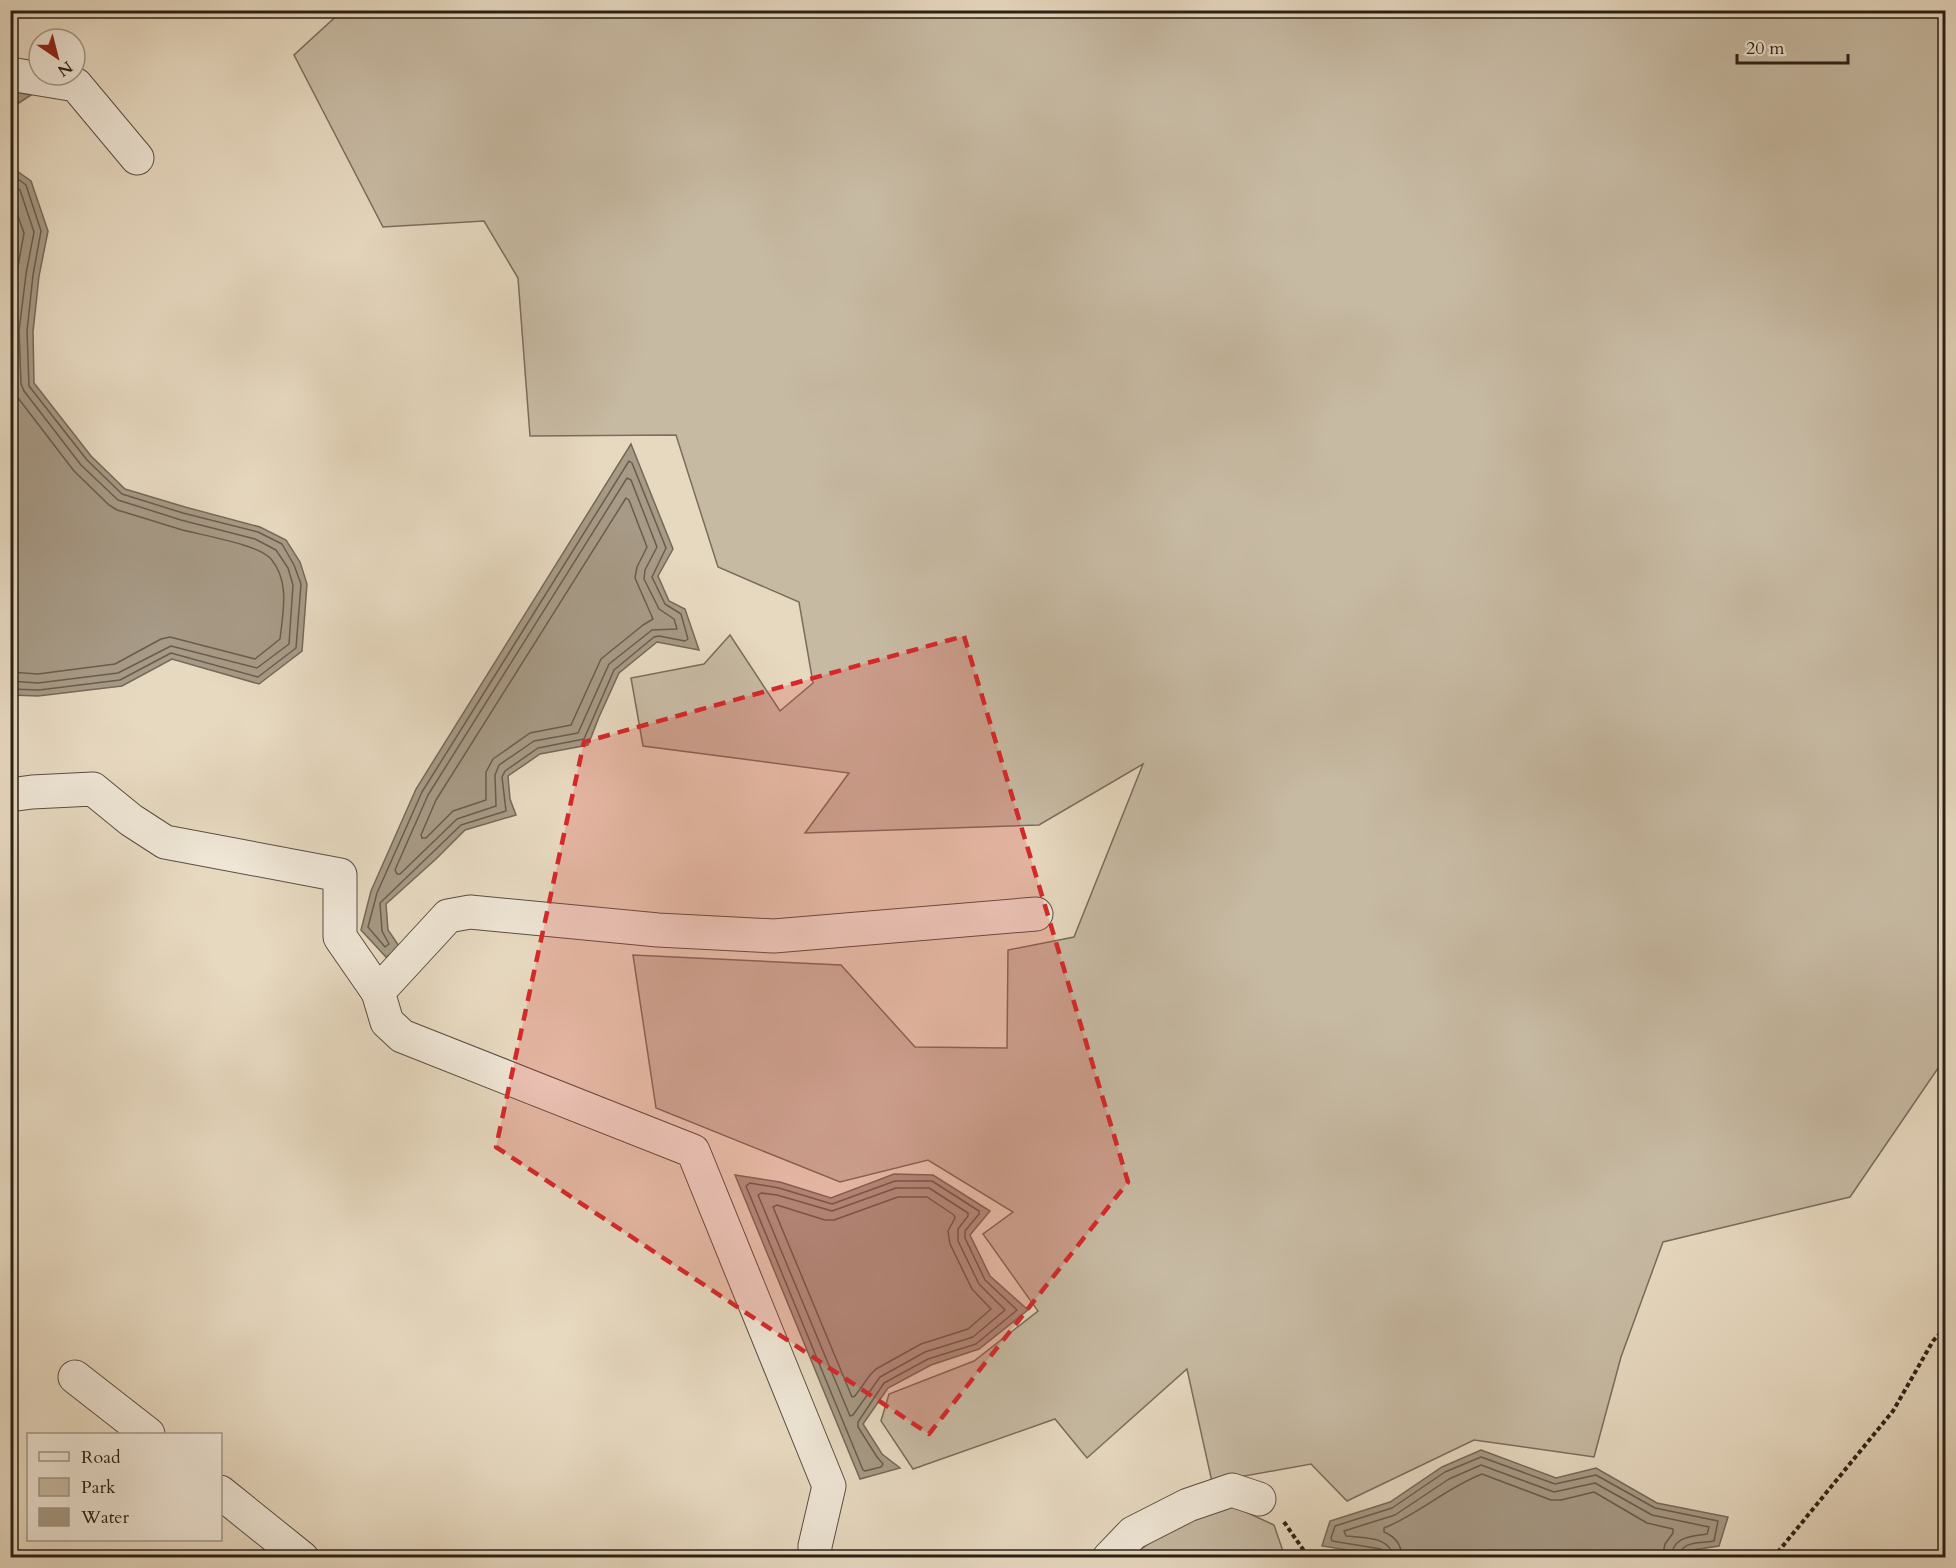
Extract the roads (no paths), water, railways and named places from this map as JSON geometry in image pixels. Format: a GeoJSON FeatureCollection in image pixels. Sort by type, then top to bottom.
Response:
{"type":"FeatureCollection","features":[{"type":"Feature","properties":{"kind":"street"},"geometry":{"type":"LineString","coordinates":[[10,74],[76,85],[137,158]]}},
{"type":"Feature","properties":{"kind":"street"},"geometry":{"type":"LineString","coordinates":[[10,795],[93,789],[132,820],[165,842],[340,875],[340,937],[378,992],[387,1022],[402,1036],[693,1151],[829,1486],[815,1546],[815,1557]]}},
{"type":"Feature","properties":{"kind":"street"},"geometry":{"type":"LineString","coordinates":[[378,992],[448,916],[470,912],[658,930],[774,936],[1036,914]]}},
{"type":"Feature","properties":{"kind":"street"},"geometry":{"type":"LineString","coordinates":[[75,1377],[147,1433]]}},
{"type":"Feature","properties":{"kind":"street"},"geometry":{"type":"LineString","coordinates":[[1109,1557],[1133,1533],[1188,1504],[1232,1490],[1259,1499]]}},
{"type":"Feature","properties":{"kind":"street"},"geometry":{"type":"LineString","coordinates":[[222,1494],[303,1557]]}},
{"type":"Feature","properties":{"kind":"water"},"geometry":{"type":"Polygon","coordinates":[[[11,91],[31,95],[11,108],[11,91]]]}},
{"type":"Feature","properties":{"kind":"water"},"geometry":{"type":"Polygon","coordinates":[[[10,166],[31,181],[48,231],[39,276],[33,332],[34,383],[91,456],[125,489],[260,527],[286,540],[300,562],[307,584],[302,651],[259,684],[172,659],[122,686],[38,696],[11,695],[10,166]]]}},
{"type":"Feature","properties":{"kind":"water"},"geometry":{"type":"Polygon","coordinates":[[[631,444],[673,549],[658,576],[669,601],[685,609],[699,650],[657,642],[619,673],[588,745],[540,754],[508,776],[510,799],[516,815],[465,830],[386,904],[388,930],[401,949],[386,957],[361,930],[371,891],[416,789],[631,444]]]}},
{"type":"Feature","properties":{"kind":"water"},"geometry":{"type":"Polygon","coordinates":[[[894,1174],[933,1175],[990,1211],[970,1235],[990,1276],[1028,1310],[979,1349],[931,1365],[888,1388],[863,1424],[882,1454],[900,1468],[860,1479],[735,1175],[780,1182],[831,1198],[894,1174]]]}},
{"type":"Feature","properties":{"kind":"water"},"geometry":{"type":"Polygon","coordinates":[[[1481,1450],[1556,1478],[1596,1468],[1657,1503],[1728,1517],[1719,1546],[1686,1551],[1684,1558],[1398,1558],[1322,1546],[1330,1521],[1390,1502],[1442,1467],[1481,1450]]]}}]}
